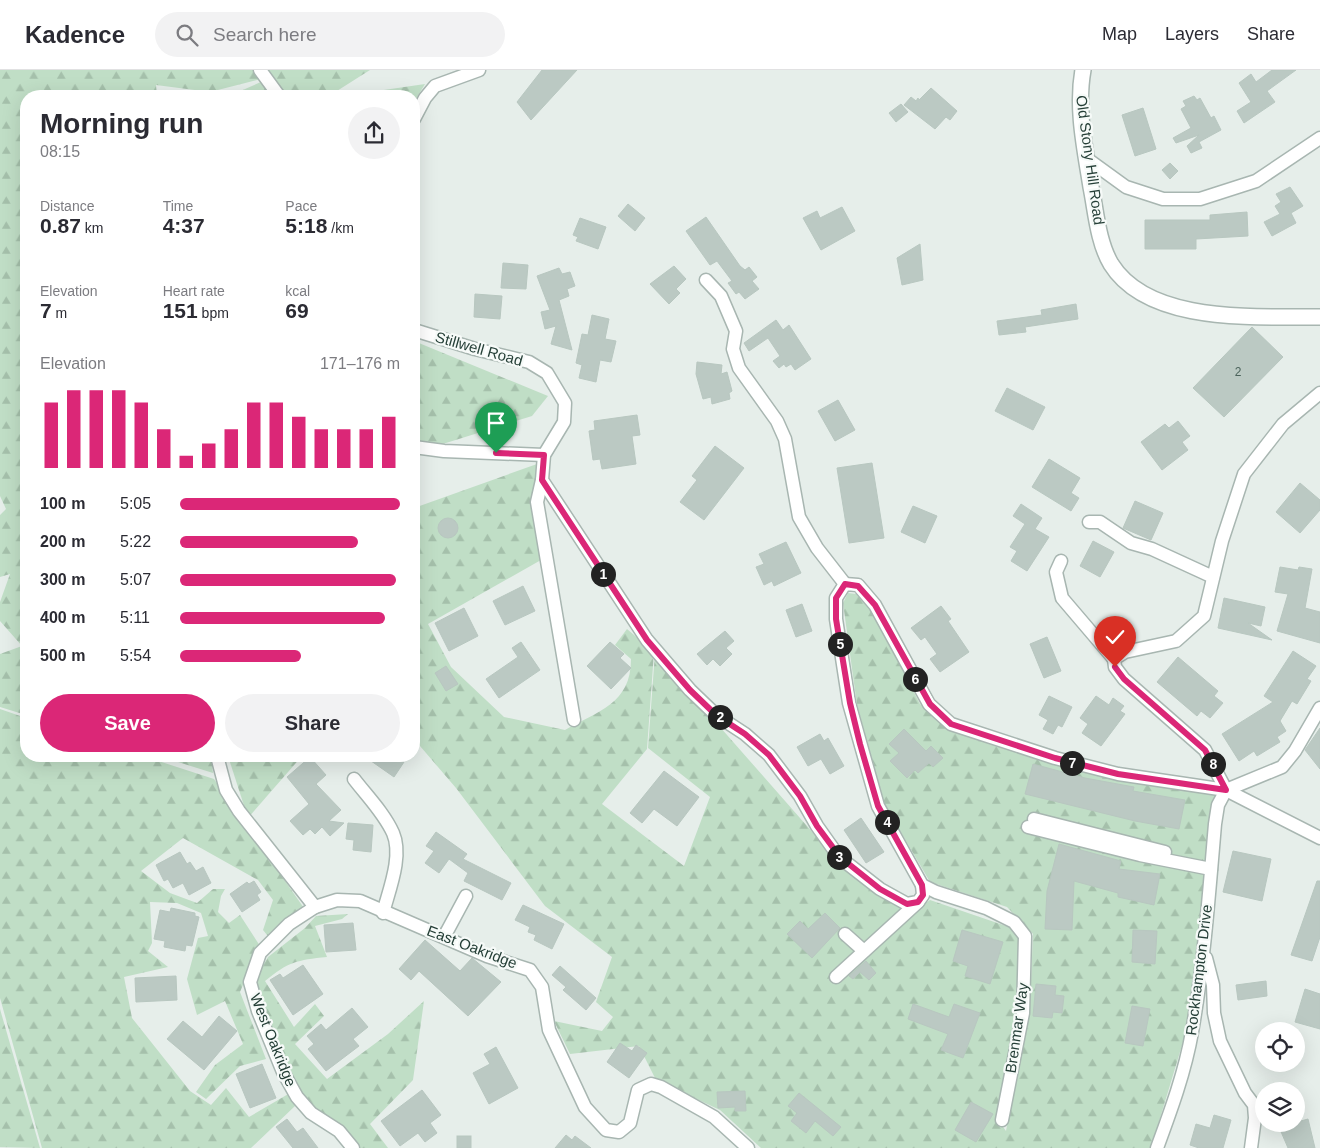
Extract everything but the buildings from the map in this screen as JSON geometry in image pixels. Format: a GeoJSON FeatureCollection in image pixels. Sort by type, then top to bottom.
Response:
{"type":"FeatureCollection","features":[{"type":"Feature","properties":{"kind":"street"},"geometry":{"type":"LineString","coordinates":[[260,70],[275,90]]}},
{"type":"Feature","properties":{"kind":"street"},"geometry":{"type":"LineString","coordinates":[[420,108],[435,86],[479,70]]}},
{"type":"Feature","properties":{"kind":"street","name":"Old Stony Hill Road"},"geometry":{"type":"LineString","coordinates":[[1083,70],[1080,90],[1086,158],[1100,234],[1110,262],[1123,281],[1157,300],[1214,315],[1320,317]]}},
{"type":"Feature","properties":{"kind":"street"},"geometry":{"type":"LineString","coordinates":[[1086,158],[1126,187],[1163,199],[1200,200],[1256,180],[1318,142]]}},
{"type":"Feature","properties":{"kind":"street"},"geometry":{"type":"LineString","coordinates":[[706,280],[721,296],[736,330],[733,350],[739,368],[777,421],[785,439],[799,517],[817,548],[845,584],[858,586],[875,605],[930,704],[951,724],[1055,758],[1118,774],[1226,790],[1320,838]]}},
{"type":"Feature","properties":{"kind":"street","name":"Stillwell Road"},"geometry":{"type":"LineString","coordinates":[[420,332],[475,349],[529,362],[547,373],[565,403],[564,422],[544,455],[542,480],[536,502],[574,720]]}},
{"type":"Feature","properties":{"kind":"street"},"geometry":{"type":"LineString","coordinates":[[1114,659],[1126,652],[1176,640],[1204,616],[1222,541],[1244,474],[1283,424],[1320,393]]}},
{"type":"Feature","properties":{"kind":"street"},"geometry":{"type":"LineString","coordinates":[[420,449],[544,455]]}},
{"type":"Feature","properties":{"kind":"street"},"geometry":{"type":"LineString","coordinates":[[542,480],[647,640],[690,690],[716,715],[745,734],[769,755],[800,796],[817,826],[840,857],[887,893],[907,904],[918,902]]}},
{"type":"Feature","properties":{"kind":"street"},"geometry":{"type":"LineString","coordinates":[[1088,522],[1100,522],[1131,543],[1152,549],[1213,577]]}},
{"type":"Feature","properties":{"kind":"street"},"geometry":{"type":"LineString","coordinates":[[1061,560],[1056,572],[1062,598],[1114,659],[1115,667],[1124,679],[1205,750],[1226,790]]}},
{"type":"Feature","properties":{"kind":"street"},"geometry":{"type":"LineString","coordinates":[[836,977],[918,902],[923,895],[922,885],[878,806],[860,744],[850,703],[836,619],[836,598],[845,584]]}},
{"type":"Feature","properties":{"kind":"street"},"geometry":{"type":"LineString","coordinates":[[1226,790],[1282,767],[1295,751],[1320,708]]}},
{"type":"Feature","properties":{"kind":"street"},"geometry":{"type":"LineString","coordinates":[[219,762],[226,790],[239,811],[315,907]]}},
{"type":"Feature","properties":{"kind":"street"},"geometry":{"type":"LineString","coordinates":[[354,779],[381,813],[394,834],[396,857],[383,913]]}},
{"type":"Feature","properties":{"kind":"street","name":"Rockhampton Drive"},"geometry":{"type":"LineString","coordinates":[[1157,1148],[1177,1091],[1192,1033],[1204,951],[1218,805],[1226,790]]}},
{"type":"Feature","properties":{"kind":"street"},"geometry":{"type":"LineString","coordinates":[[1031,823],[1163,852],[1168,854],[1173,861],[1211,869]]}},
{"type":"Feature","properties":{"kind":"street","name":"Brenmar Way"},"geometry":{"type":"LineString","coordinates":[[922,885],[936,892],[986,908],[1014,922],[1025,936],[1023,1013],[1002,1120]]}},
{"type":"Feature","properties":{"kind":"street"},"geometry":{"type":"LineString","coordinates":[[444,937],[466,896]]}},
{"type":"Feature","properties":{"kind":"street","name":"East Oakridge"},"geometry":{"type":"LineString","coordinates":[[315,907],[336,900],[360,901],[383,913],[487,956],[530,970],[542,987],[549,1030],[585,1107],[606,1130],[620,1132],[630,1122],[638,1090],[651,1084],[661,1087],[714,1118],[748,1148]]}},
{"type":"Feature","properties":{"kind":"street","name":"West Oakridge"},"geometry":{"type":"LineString","coordinates":[[315,907],[289,924],[260,953],[250,982],[258,1011],[283,1072],[296,1096],[311,1113],[339,1131],[354,1148]]}},
{"type":"Feature","properties":{"kind":"street"},"geometry":{"type":"LineString","coordinates":[[845,934],[864,951]]}},
{"type":"Feature","properties":{"kind":"street"},"geometry":{"type":"LineString","coordinates":[[1204,951],[1213,985],[1214,1013],[1220,1041],[1245,1093],[1254,1105],[1255,1118],[1251,1148]]}},
{"type":"Feature","properties":{"kind":"green space"},"geometry":{"type":"Polygon","coordinates":[[[0,70],[259,70],[265,78],[218,90],[195,90],[156,85],[156,90],[20,90],[20,644],[0,621],[0,602],[10,574],[0,577],[0,515],[6,509],[0,496],[0,70]]]}},
{"type":"Feature","properties":{"kind":"green space"},"geometry":{"type":"Polygon","coordinates":[[[269,70],[370,70],[338,90],[243,90],[270,78],[269,70]]]}},
{"type":"Feature","properties":{"kind":"green space"},"geometry":{"type":"Polygon","coordinates":[[[425,84],[420,92],[420,90],[384,90],[425,84]]]}},
{"type":"Feature","properties":{"kind":"green space"},"geometry":{"type":"Polygon","coordinates":[[[420,343],[548,396],[532,416],[420,451],[420,343]]]}},
{"type":"Feature","properties":{"kind":"green space"},"geometry":{"type":"Polygon","coordinates":[[[537,464],[536,505],[541,560],[428,624],[451,667],[504,717],[565,730],[600,711],[619,696],[630,674],[631,659],[615,645],[627,629],[654,652],[647,749],[602,804],[684,866],[710,797],[648,748],[655,653],[836,859],[913,912],[930,900],[1009,927],[1020,940],[1015,1013],[998,1120],[1006,1131],[1030,1004],[1033,934],[1007,907],[930,882],[885,805],[857,705],[843,603],[848,593],[856,594],[870,607],[920,704],[947,727],[1221,793],[1186,1032],[1151,1148],[761,1148],[720,1110],[656,1080],[639,1046],[570,1054],[554,1021],[602,1031],[613,1017],[596,1002],[612,957],[545,906],[456,788],[420,746],[420,506],[537,464]]]}},
{"type":"Feature","properties":{"kind":"green space"},"geometry":{"type":"Polygon","coordinates":[[[20,647],[20,713],[0,707],[0,654],[20,647]]]}},
{"type":"Feature","properties":{"kind":"green space"},"geometry":{"type":"Polygon","coordinates":[[[0,709],[20,716],[20,762],[162,762],[214,779],[306,911],[271,940],[263,930],[273,900],[258,880],[183,838],[141,871],[170,893],[197,903],[213,889],[225,889],[221,896],[218,912],[229,923],[240,915],[262,949],[255,956],[240,992],[266,1059],[240,1066],[206,1099],[196,1092],[215,1065],[243,1044],[225,1001],[197,1015],[187,979],[198,938],[208,936],[201,913],[177,903],[150,902],[152,943],[148,951],[168,967],[124,977],[132,1018],[190,1091],[211,1105],[226,1088],[249,1117],[290,1093],[295,1106],[251,1148],[42,1148],[0,998],[0,709]]]}},
{"type":"Feature","properties":{"kind":"green space"},"geometry":{"type":"Polygon","coordinates":[[[178,762],[212,762],[213,773],[178,762]]]}},
{"type":"Feature","properties":{"kind":"green space"},"geometry":{"type":"Polygon","coordinates":[[[230,762],[297,762],[248,818],[230,762]]]}},
{"type":"Feature","properties":{"kind":"green space"},"geometry":{"type":"Polygon","coordinates":[[[348,914],[342,919],[315,926],[327,957],[293,963],[265,981],[294,1027],[315,1004],[324,1016],[295,1044],[327,1079],[388,1034],[424,1001],[413,1080],[370,1124],[388,1148],[356,1148],[330,1120],[307,1100],[290,1074],[257,992],[256,977],[268,957],[305,928],[316,916],[348,914]]]}},
{"type":"Feature","properties":{"kind":"green space"},"geometry":{"type":"Polygon","coordinates":[[[0,1009],[40,1148],[0,1147],[0,1009]]]}},
{"type":"Feature","properties":{"kind":"route"},"geometry":{"type":"LineString","coordinates":[[496,453],[544,455],[542,480],[647,640],[690,690],[716,715],[745,734],[769,755],[800,796],[817,826],[840,857],[860,871],[880,889],[907,904],[918,902],[923,895],[922,885],[878,806],[860,744],[850,703],[836,619],[836,598],[845,584],[858,586],[875,605],[930,704],[951,724],[978,735],[1118,774],[1226,790],[1205,750],[1124,679],[1115,667]]}}]}
